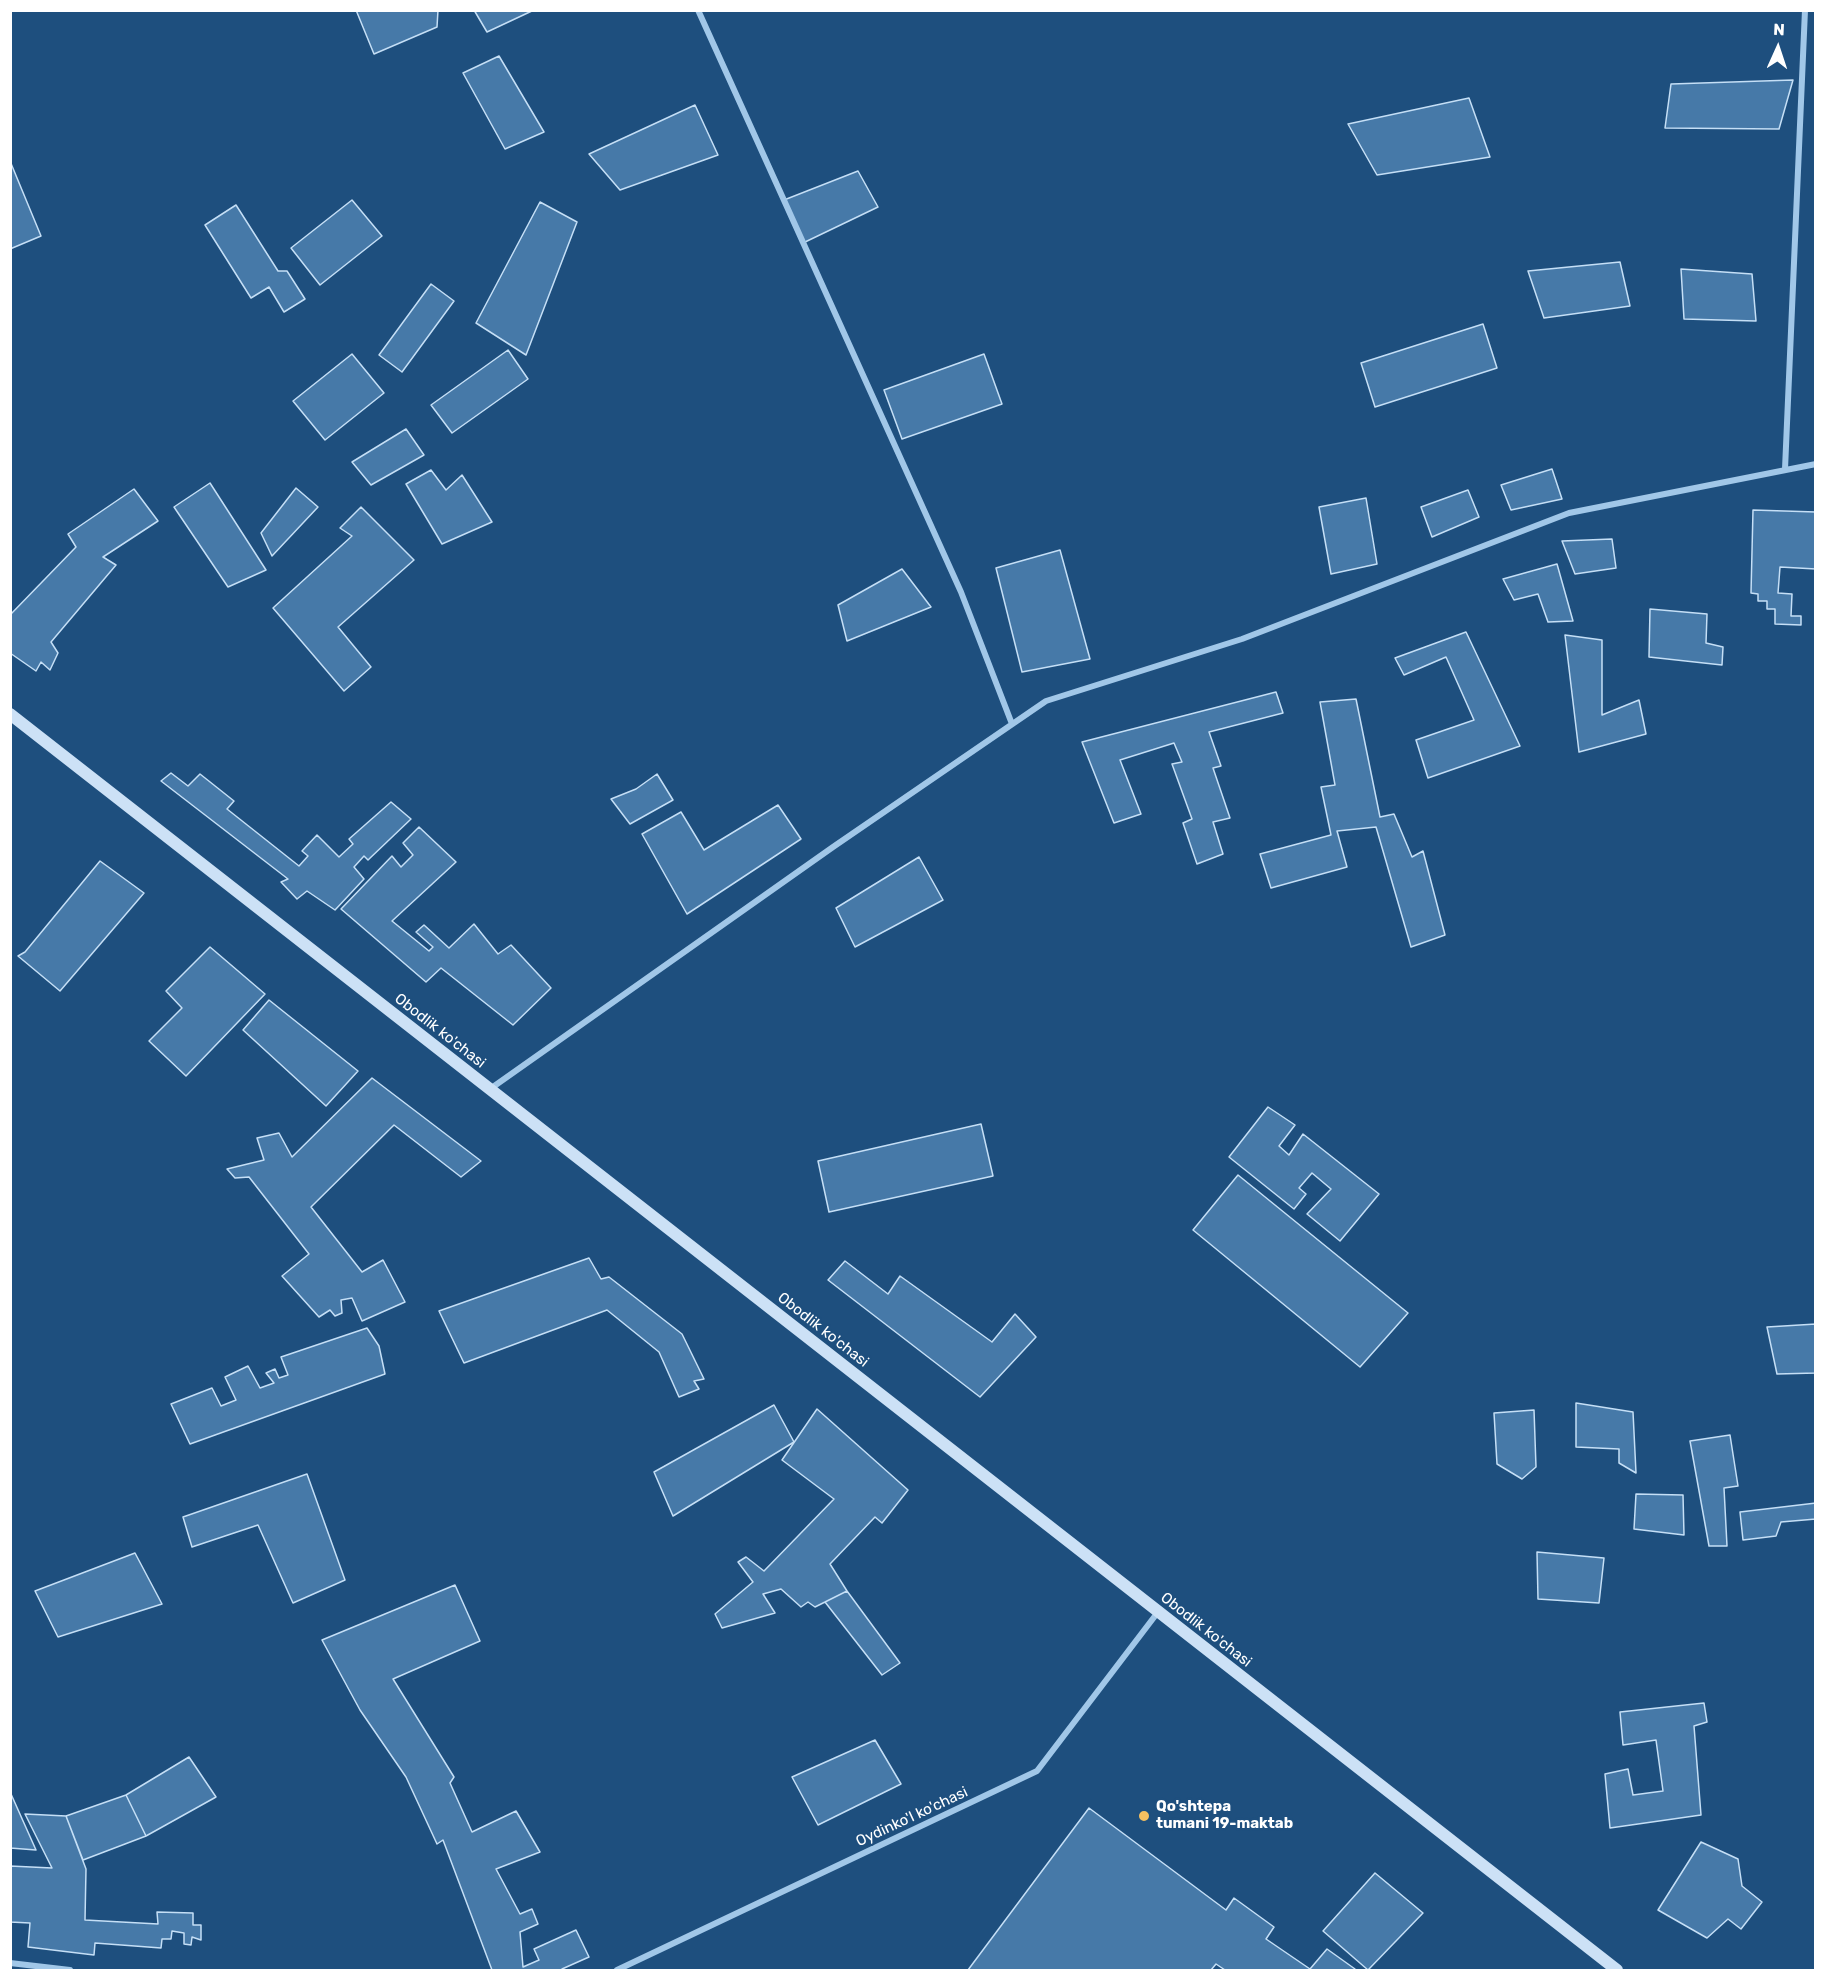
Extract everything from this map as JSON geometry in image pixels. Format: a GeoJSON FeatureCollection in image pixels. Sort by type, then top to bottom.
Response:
{"type":"FeatureCollection","features":[{"type":"Feature","properties":{"kind":"street"},"geometry":{"type":"LineString","coordinates":[[698,10],[962,592],[1012,724]]}},
{"type":"Feature","properties":{"kind":"street"},"geometry":{"type":"LineString","coordinates":[[1785,469],[1805,10]]}},
{"type":"Feature","properties":{"kind":"street"},"geometry":{"type":"LineString","coordinates":[[490,1089],[833,847],[1046,701],[1242,639],[1569,513],[1815,464]]}},
{"type":"Feature","properties":{"kind":"street","name":"Obodlik ko'chasi"},"geometry":{"type":"LineString","coordinates":[[10,714],[1617,1971]]}},
{"type":"Feature","properties":{"kind":"street","name":"Oydinko'l ko'chasi"},"geometry":{"type":"LineString","coordinates":[[617,1971],[1037,1771],[1158,1611]]}},
{"type":"Feature","properties":{"kind":"street"},"geometry":{"type":"LineString","coordinates":[[10,1963],[70,1971]]}},
{"type":"Feature","properties":{"kind":"building"},"geometry":{"type":"Polygon","coordinates":[[[356,10],[438,10],[437,27],[374,54],[356,10]]]}},
{"type":"Feature","properties":{"kind":"building"},"geometry":{"type":"Polygon","coordinates":[[[474,10],[534,10],[487,32],[474,10]]]}},
{"type":"Feature","properties":{"kind":"building"},"geometry":{"type":"Polygon","coordinates":[[[499,56],[544,132],[505,149],[463,73],[499,56]]]}},
{"type":"Feature","properties":{"kind":"building"},"geometry":{"type":"Polygon","coordinates":[[[1793,80],[1779,129],[1665,128],[1671,84],[1793,80]]]}},
{"type":"Feature","properties":{"kind":"building"},"geometry":{"type":"Polygon","coordinates":[[[1469,98],[1490,157],[1377,175],[1348,124],[1469,98]]]}},
{"type":"Feature","properties":{"kind":"building"},"geometry":{"type":"Polygon","coordinates":[[[695,105],[718,155],[620,190],[589,154],[695,105]]]}},
{"type":"Feature","properties":{"kind":"building"},"geometry":{"type":"Polygon","coordinates":[[[10,161],[41,236],[10,249],[10,161]]]}},
{"type":"Feature","properties":{"kind":"building"},"geometry":{"type":"Polygon","coordinates":[[[858,171],[878,207],[803,243],[784,200],[858,171]]]}},
{"type":"Feature","properties":{"kind":"building"},"geometry":{"type":"Polygon","coordinates":[[[352,200],[382,236],[320,285],[291,248],[352,200]]]}},
{"type":"Feature","properties":{"kind":"building"},"geometry":{"type":"Polygon","coordinates":[[[540,202],[577,222],[526,355],[476,323],[540,202]]]}},
{"type":"Feature","properties":{"kind":"building"},"geometry":{"type":"Polygon","coordinates":[[[236,205],[278,271],[287,271],[305,299],[284,312],[269,287],[251,298],[205,225],[236,205]]]}},
{"type":"Feature","properties":{"kind":"building"},"geometry":{"type":"Polygon","coordinates":[[[1620,262],[1630,306],[1544,318],[1528,271],[1620,262]]]}},
{"type":"Feature","properties":{"kind":"building"},"geometry":{"type":"Polygon","coordinates":[[[1681,269],[1752,274],[1756,321],[1684,319],[1681,269]]]}},
{"type":"Feature","properties":{"kind":"building"},"geometry":{"type":"Polygon","coordinates":[[[431,284],[454,301],[402,372],[379,355],[431,284]]]}},
{"type":"Feature","properties":{"kind":"building"},"geometry":{"type":"Polygon","coordinates":[[[1483,324],[1497,368],[1375,407],[1361,363],[1483,324]]]}},
{"type":"Feature","properties":{"kind":"building"},"geometry":{"type":"Polygon","coordinates":[[[508,350],[528,379],[452,433],[431,405],[508,350]]]}},
{"type":"Feature","properties":{"kind":"building"},"geometry":{"type":"Polygon","coordinates":[[[352,354],[384,393],[325,440],[293,401],[352,354]]]}},
{"type":"Feature","properties":{"kind":"building"},"geometry":{"type":"Polygon","coordinates":[[[984,354],[1002,404],[902,439],[884,390],[984,354]]]}},
{"type":"Feature","properties":{"kind":"building"},"geometry":{"type":"Polygon","coordinates":[[[406,429],[424,455],[371,485],[352,462],[406,429]]]}},
{"type":"Feature","properties":{"kind":"building"},"geometry":{"type":"Polygon","coordinates":[[[1552,469],[1562,499],[1511,510],[1501,485],[1552,469]]]}},
{"type":"Feature","properties":{"kind":"building"},"geometry":{"type":"Polygon","coordinates":[[[431,470],[446,490],[462,475],[492,522],[442,544],[406,484],[431,470]]]}},
{"type":"Feature","properties":{"kind":"building"},"geometry":{"type":"Polygon","coordinates":[[[210,483],[266,570],[228,587],[174,507],[210,483]]]}},
{"type":"Feature","properties":{"kind":"building"},"geometry":{"type":"Polygon","coordinates":[[[296,488],[318,507],[272,556],[261,533],[296,488]]]}},
{"type":"Feature","properties":{"kind":"building"},"geometry":{"type":"Polygon","coordinates":[[[134,489],[158,521],[103,557],[116,565],[51,642],[58,653],[50,670],[41,662],[36,671],[10,653],[10,615],[76,547],[68,534],[134,489]]]}},
{"type":"Feature","properties":{"kind":"building"},"geometry":{"type":"Polygon","coordinates":[[[1468,490],[1479,517],[1432,537],[1421,507],[1468,490]]]}},
{"type":"Feature","properties":{"kind":"building"},"geometry":{"type":"Polygon","coordinates":[[[1366,498],[1377,564],[1331,574],[1319,507],[1366,498]]]}},
{"type":"Feature","properties":{"kind":"building"},"geometry":{"type":"Polygon","coordinates":[[[361,507],[414,560],[338,627],[371,667],[344,691],[273,608],[352,536],[340,528],[361,507]]]}},
{"type":"Feature","properties":{"kind":"building"},"geometry":{"type":"Polygon","coordinates":[[[1753,510],[1816,512],[1816,569],[1780,567],[1778,593],[1792,594],[1791,616],[1801,616],[1801,625],[1775,624],[1775,609],[1767,609],[1767,601],[1758,601],[1758,594],[1751,593],[1753,510]]]}},
{"type":"Feature","properties":{"kind":"building"},"geometry":{"type":"Polygon","coordinates":[[[1612,539],[1616,568],[1575,574],[1562,541],[1612,539]]]}},
{"type":"Feature","properties":{"kind":"building"},"geometry":{"type":"Polygon","coordinates":[[[1060,550],[1090,659],[1022,672],[996,568],[1060,550]]]}},
{"type":"Feature","properties":{"kind":"building"},"geometry":{"type":"Polygon","coordinates":[[[1557,564],[1573,621],[1548,622],[1538,594],[1514,600],[1503,579],[1557,564]]]}},
{"type":"Feature","properties":{"kind":"building"},"geometry":{"type":"Polygon","coordinates":[[[902,569],[931,607],[847,641],[838,605],[902,569]]]}},
{"type":"Feature","properties":{"kind":"building"},"geometry":{"type":"Polygon","coordinates":[[[1650,609],[1707,614],[1706,643],[1723,647],[1722,665],[1649,657],[1650,609]]]}},
{"type":"Feature","properties":{"kind":"building"},"geometry":{"type":"Polygon","coordinates":[[[1466,632],[1520,746],[1428,778],[1416,740],[1474,720],[1446,657],[1404,675],[1395,658],[1466,632]]]}},
{"type":"Feature","properties":{"kind":"building"},"geometry":{"type":"Polygon","coordinates":[[[1565,635],[1602,640],[1602,715],[1639,700],[1646,734],[1579,752],[1565,635]]]}},
{"type":"Feature","properties":{"kind":"building"},"geometry":{"type":"Polygon","coordinates":[[[1276,692],[1283,713],[1209,732],[1221,766],[1213,768],[1230,818],[1213,822],[1223,854],[1197,864],[1183,823],[1192,819],[1172,764],[1182,762],[1174,743],[1120,760],[1141,814],[1114,823],[1082,742],[1276,692]]]}},
{"type":"Feature","properties":{"kind":"building"},"geometry":{"type":"Polygon","coordinates":[[[1356,699],[1380,817],[1394,814],[1412,857],[1423,851],[1445,935],[1411,947],[1376,827],[1337,831],[1347,867],[1271,888],[1260,854],[1331,835],[1321,787],[1335,785],[1320,702],[1356,699]]]}},
{"type":"Feature","properties":{"kind":"building"},"geometry":{"type":"Polygon","coordinates":[[[171,773],[188,786],[200,774],[234,801],[227,809],[299,866],[308,856],[302,851],[317,835],[339,857],[353,844],[349,839],[391,802],[411,819],[368,860],[364,856],[354,867],[364,879],[335,910],[307,891],[297,899],[281,882],[288,879],[161,781],[171,773]]]}},
{"type":"Feature","properties":{"kind":"building"},"geometry":{"type":"Polygon","coordinates":[[[657,774],[673,800],[630,824],[611,799],[636,789],[657,774]]]}},
{"type":"Feature","properties":{"kind":"building"},"geometry":{"type":"Polygon","coordinates":[[[778,805],[801,839],[687,914],[642,834],[681,812],[704,850],[778,805]]]}},
{"type":"Feature","properties":{"kind":"building"},"geometry":{"type":"Polygon","coordinates":[[[419,827],[456,862],[392,921],[429,951],[433,947],[416,932],[424,925],[449,948],[474,924],[498,954],[511,945],[551,988],[513,1025],[441,968],[426,982],[341,909],[392,856],[401,867],[413,855],[403,843],[419,827]]]}},
{"type":"Feature","properties":{"kind":"building"},"geometry":{"type":"Polygon","coordinates":[[[919,857],[943,900],[855,947],[836,908],[919,857]]]}},
{"type":"Feature","properties":{"kind":"building"},"geometry":{"type":"Polygon","coordinates":[[[100,861],[144,893],[60,991],[18,956],[25,952],[100,861]]]}},
{"type":"Feature","properties":{"kind":"building"},"geometry":{"type":"Polygon","coordinates":[[[210,947],[265,994],[186,1076],[149,1041],[182,1008],[166,991],[210,947]]]}},
{"type":"Feature","properties":{"kind":"building"},"geometry":{"type":"Polygon","coordinates":[[[269,1000],[358,1071],[326,1106],[243,1030],[269,1000]]]}},
{"type":"Feature","properties":{"kind":"building"},"geometry":{"type":"Polygon","coordinates":[[[372,1078],[481,1161],[461,1177],[394,1125],[311,1207],[362,1272],[383,1260],[405,1302],[362,1321],[352,1298],[341,1300],[342,1313],[335,1316],[330,1310],[319,1317],[282,1276],[309,1254],[249,1177],[235,1178],[227,1169],[264,1160],[257,1138],[279,1133],[292,1157],[372,1078]]]}},
{"type":"Feature","properties":{"kind":"building"},"geometry":{"type":"Polygon","coordinates":[[[1268,1107],[1295,1125],[1279,1146],[1289,1155],[1303,1134],[1379,1194],[1340,1241],[1307,1214],[1331,1189],[1312,1173],[1299,1188],[1306,1194],[1294,1209],[1229,1157],[1268,1107]]]}},
{"type":"Feature","properties":{"kind":"building"},"geometry":{"type":"Polygon","coordinates":[[[981,1124],[993,1176],[829,1212],[818,1161],[981,1124]]]}},
{"type":"Feature","properties":{"kind":"building"},"geometry":{"type":"Polygon","coordinates":[[[1238,1175],[1408,1313],[1360,1367],[1193,1230],[1238,1175]]]}},
{"type":"Feature","properties":{"kind":"building"},"geometry":{"type":"Polygon","coordinates":[[[589,1258],[601,1279],[609,1277],[682,1334],[704,1379],[694,1381],[699,1389],[679,1397],[659,1352],[607,1310],[464,1363],[439,1311],[589,1258]]]}},
{"type":"Feature","properties":{"kind":"building"},"geometry":{"type":"Polygon","coordinates":[[[845,1261],[888,1294],[900,1276],[992,1342],[1015,1314],[1036,1337],[980,1397],[828,1280],[845,1261]]]}},
{"type":"Feature","properties":{"kind":"building"},"geometry":{"type":"Polygon","coordinates":[[[1816,1324],[1816,1373],[1777,1374],[1767,1327],[1816,1324]]]}},
{"type":"Feature","properties":{"kind":"building"},"geometry":{"type":"Polygon","coordinates":[[[367,1328],[379,1346],[385,1374],[190,1444],[171,1404],[212,1388],[221,1406],[236,1400],[225,1377],[248,1366],[260,1388],[274,1383],[266,1373],[275,1369],[279,1378],[288,1375],[281,1357],[367,1328]]]}},
{"type":"Feature","properties":{"kind":"building"},"geometry":{"type":"Polygon","coordinates":[[[1576,1403],[1633,1412],[1636,1473],[1619,1463],[1619,1449],[1576,1447],[1576,1403]]]}},
{"type":"Feature","properties":{"kind":"building"},"geometry":{"type":"Polygon","coordinates":[[[774,1405],[794,1442],[673,1516],[654,1472],[774,1405]]]}},
{"type":"Feature","properties":{"kind":"building"},"geometry":{"type":"Polygon","coordinates":[[[817,1409],[908,1490],[882,1523],[875,1517],[830,1564],[847,1591],[815,1607],[808,1602],[801,1607],[781,1589],[763,1594],[775,1613],[722,1628],[715,1614],[753,1582],[738,1562],[746,1557],[764,1571],[834,1499],[782,1460],[817,1409]]]}},
{"type":"Feature","properties":{"kind":"building"},"geometry":{"type":"Polygon","coordinates":[[[1534,1410],[1536,1467],[1522,1479],[1497,1464],[1494,1413],[1534,1410]]]}},
{"type":"Feature","properties":{"kind":"building"},"geometry":{"type":"Polygon","coordinates":[[[1730,1435],[1738,1486],[1724,1488],[1727,1546],[1709,1546],[1690,1441],[1730,1435]]]}},
{"type":"Feature","properties":{"kind":"building"},"geometry":{"type":"Polygon","coordinates":[[[307,1474],[345,1580],[293,1603],[258,1525],[192,1547],[183,1517],[307,1474]]]}},
{"type":"Feature","properties":{"kind":"building"},"geometry":{"type":"Polygon","coordinates":[[[1636,1494],[1683,1495],[1684,1535],[1634,1529],[1636,1494]]]}},
{"type":"Feature","properties":{"kind":"building"},"geometry":{"type":"Polygon","coordinates":[[[1816,1503],[1816,1519],[1781,1522],[1776,1536],[1743,1540],[1740,1512],[1816,1503]]]}},
{"type":"Feature","properties":{"kind":"building"},"geometry":{"type":"Polygon","coordinates":[[[1537,1552],[1604,1558],[1599,1603],[1538,1599],[1537,1552]]]}},
{"type":"Feature","properties":{"kind":"building"},"geometry":{"type":"Polygon","coordinates":[[[135,1553],[162,1604],[58,1637],[35,1591],[135,1553]]]}},
{"type":"Feature","properties":{"kind":"building"},"geometry":{"type":"Polygon","coordinates":[[[455,1585],[480,1641],[393,1679],[454,1777],[450,1783],[472,1832],[516,1811],[540,1852],[496,1869],[520,1914],[532,1909],[538,1924],[520,1932],[523,1967],[539,1960],[534,1949],[576,1930],[589,1957],[563,1970],[492,1970],[443,1840],[437,1844],[406,1777],[360,1710],[322,1640],[455,1585]]]}},
{"type":"Feature","properties":{"kind":"building"},"geometry":{"type":"Polygon","coordinates":[[[847,1591],[900,1663],[882,1675],[825,1602],[847,1591]]]}},
{"type":"Feature","properties":{"kind":"building"},"geometry":{"type":"Polygon","coordinates":[[[1704,1703],[1707,1722],[1694,1726],[1701,1815],[1610,1828],[1605,1774],[1628,1769],[1633,1795],[1663,1791],[1656,1740],[1623,1745],[1620,1712],[1704,1703]]]}},
{"type":"Feature","properties":{"kind":"building"},"geometry":{"type":"Polygon","coordinates":[[[875,1740],[901,1784],[818,1825],[792,1777],[875,1740]]]}},
{"type":"Feature","properties":{"kind":"building"},"geometry":{"type":"Polygon","coordinates":[[[189,1757],[216,1797],[146,1836],[126,1795],[189,1757]]]}},
{"type":"Feature","properties":{"kind":"building"},"geometry":{"type":"Polygon","coordinates":[[[11,1794],[36,1850],[10,1848],[11,1794]]]}},
{"type":"Feature","properties":{"kind":"building"},"geometry":{"type":"Polygon","coordinates":[[[126,1795],[146,1836],[83,1860],[66,1816],[126,1795]]]}},
{"type":"Feature","properties":{"kind":"building"},"geometry":{"type":"Polygon","coordinates":[[[1089,1808],[1226,1910],[1234,1898],[1274,1927],[1266,1939],[1310,1969],[1327,1949],[1355,1969],[1225,1970],[1216,1964],[1211,1970],[968,1970],[1089,1808]]]}},
{"type":"Feature","properties":{"kind":"building"},"geometry":{"type":"Polygon","coordinates":[[[25,1814],[66,1816],[86,1869],[85,1920],[158,1924],[157,1912],[193,1913],[193,1925],[201,1925],[201,1940],[192,1937],[191,1945],[184,1944],[184,1933],[172,1931],[171,1939],[162,1939],[161,1948],[95,1943],[94,1955],[28,1947],[30,1923],[10,1922],[10,1866],[52,1868],[25,1814]]]}},
{"type":"Feature","properties":{"kind":"building"},"geometry":{"type":"Polygon","coordinates":[[[1701,1842],[1738,1859],[1742,1886],[1762,1902],[1741,1929],[1728,1919],[1707,1938],[1658,1910],[1701,1842]]]}},
{"type":"Feature","properties":{"kind":"building"},"geometry":{"type":"Polygon","coordinates":[[[1375,1873],[1423,1913],[1368,1970],[1323,1931],[1375,1873]]]}},
{"type":"Feature","properties":{"kind":"place","name":"Qo'shtepa tumani 19-maktab"},"geometry":{"type":"Point","coordinates":[1144,1816]}}]}
